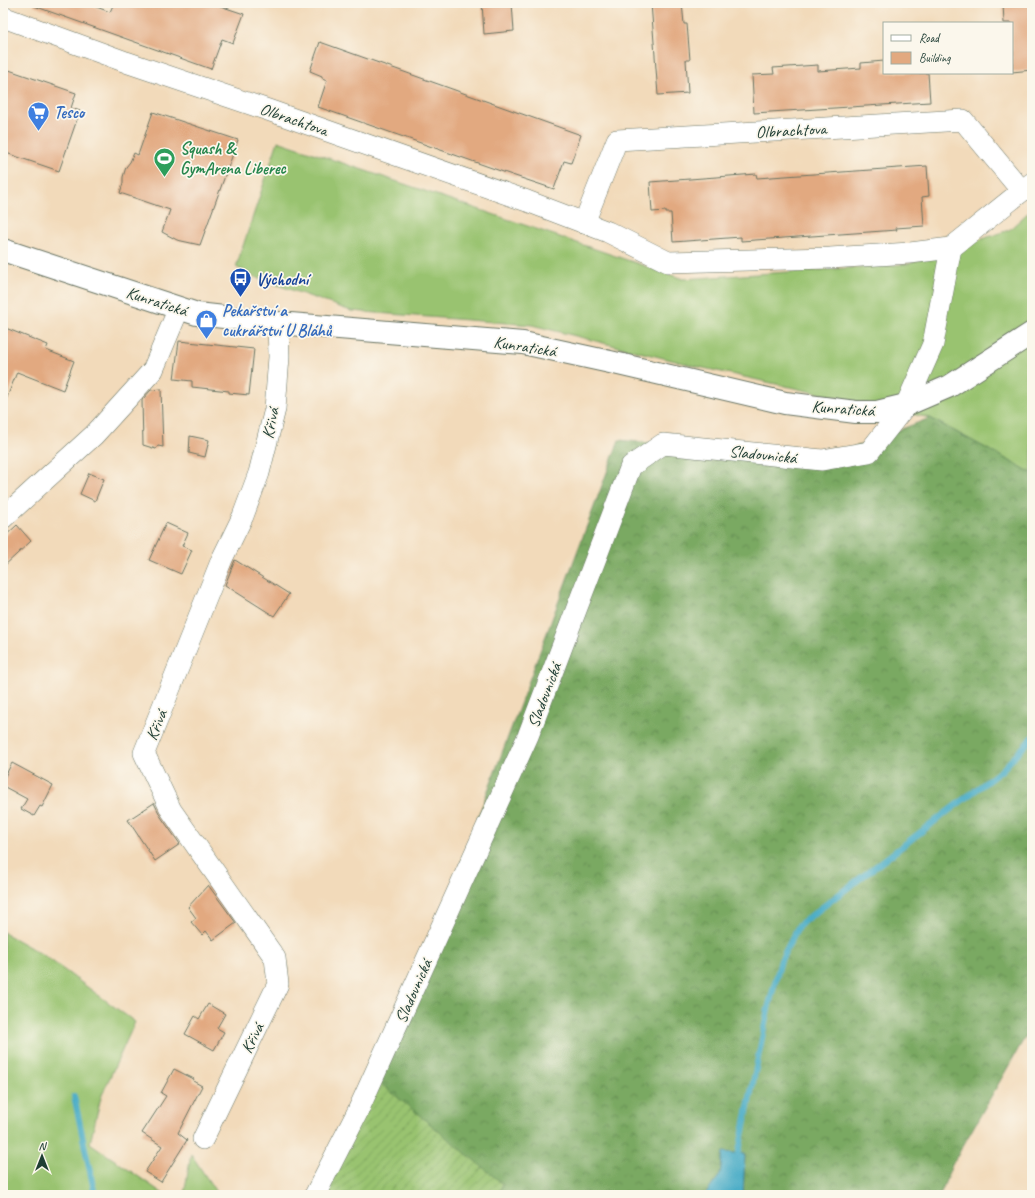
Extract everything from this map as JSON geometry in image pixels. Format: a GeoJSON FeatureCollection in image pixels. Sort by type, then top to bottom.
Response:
{"type":"FeatureCollection","features":[{"type":"Feature","properties":{"kind":"street","name":"Olbrachtova"},"geometry":{"type":"LineString","coordinates":[[3,17],[126,62],[527,201],[584,223],[608,232],[668,262],[830,258],[910,253],[951,248],[1027,187],[963,120],[617,140],[584,223]]}},
{"type":"Feature","properties":{"kind":"street"},"geometry":{"type":"LineString","coordinates":[[906,406],[933,344],[951,248]]}},
{"type":"Feature","properties":{"kind":"street","name":"Kunratická"},"geometry":{"type":"LineString","coordinates":[[3,250],[197,314],[278,323],[523,343],[793,404],[856,412],[877,412],[906,406],[950,386],[1032,332]]}},
{"type":"Feature","properties":{"kind":"street"},"geometry":{"type":"LineString","coordinates":[[3,518],[94,434],[154,370],[179,308]]}},
{"type":"Feature","properties":{"kind":"street","name":"Křivá"},"geometry":{"type":"LineString","coordinates":[[203,1139],[278,984],[275,958],[171,810],[144,753],[222,559],[243,516],[258,473],[275,409],[279,357],[278,323]]}},
{"type":"Feature","properties":{"kind":"street","name":"Sladovnická"},"geometry":{"type":"LineString","coordinates":[[315,1195],[357,1113],[528,736],[631,466],[663,444],[822,460],[869,452],[906,406]]}},
{"type":"Feature","properties":{"kind":"green space"},"geometry":{"type":"Polygon","coordinates":[[[278,141],[683,279],[907,264],[1009,230],[1032,209],[1032,473],[930,418],[699,367],[532,325],[351,311],[255,277],[236,267],[278,141]]]}},
{"type":"Feature","properties":{"kind":"green space"},"geometry":{"type":"Polygon","coordinates":[[[930,418],[1032,473],[1032,1025],[952,1165],[940,1195],[743,1195],[745,1154],[723,1152],[720,1175],[705,1195],[497,1195],[503,1185],[379,1082],[619,440],[822,460],[930,418]]]}},
{"type":"Feature","properties":{"kind":"green space"},"geometry":{"type":"Polygon","coordinates":[[[3,932],[45,956],[135,1022],[101,1097],[90,1143],[165,1195],[3,1195],[3,932]]]}},
{"type":"Feature","properties":{"kind":"green space"},"geometry":{"type":"Polygon","coordinates":[[[379,1082],[503,1184],[497,1195],[320,1195],[379,1082]]]}},
{"type":"Feature","properties":{"kind":"green space"},"geometry":{"type":"Polygon","coordinates":[[[191,1154],[218,1195],[184,1195],[191,1154]]]}},
{"type":"Feature","properties":{"kind":"water"},"geometry":{"type":"Polygon","coordinates":[[[723,1152],[745,1154],[743,1195],[705,1195],[720,1175],[723,1152]]]}},
{"type":"Feature","properties":{"kind":"building"},"geometry":{"type":"Polygon","coordinates":[[[34,3],[91,3],[91,5],[110,12],[114,3],[211,3],[244,14],[233,43],[222,39],[211,69],[34,6],[34,3]]]}},
{"type":"Feature","properties":{"kind":"building"},"geometry":{"type":"Polygon","coordinates":[[[482,3],[512,3],[514,31],[484,34],[482,3]]]}},
{"type":"Feature","properties":{"kind":"building"},"geometry":{"type":"Polygon","coordinates":[[[651,3],[682,3],[684,24],[687,24],[690,60],[686,60],[688,93],[658,95],[651,3]]]}},
{"type":"Feature","properties":{"kind":"building"},"geometry":{"type":"Polygon","coordinates":[[[1003,3],[1032,3],[1032,70],[1013,72],[1013,22],[1004,22],[1003,3]]]}},
{"type":"Feature","properties":{"kind":"building"},"geometry":{"type":"Polygon","coordinates":[[[320,42],[581,135],[571,163],[564,161],[554,189],[318,107],[327,80],[310,71],[320,42]]]}},
{"type":"Feature","properties":{"kind":"building"},"geometry":{"type":"Polygon","coordinates":[[[883,61],[883,74],[928,74],[930,102],[754,113],[752,75],[774,74],[773,68],[818,65],[818,71],[861,68],[861,63],[883,61]]]}},
{"type":"Feature","properties":{"kind":"building","name":"Tesco"},"geometry":{"type":"Polygon","coordinates":[[[3,68],[76,93],[71,108],[80,111],[59,171],[3,152],[3,68]]]}},
{"type":"Feature","properties":{"kind":"building","name":"Squash & GymArena Liberec"},"geometry":{"type":"Polygon","coordinates":[[[153,112],[238,140],[200,245],[177,240],[162,232],[170,210],[120,193],[126,167],[134,153],[138,155],[153,112]]]}},
{"type":"Feature","properties":{"kind":"building"},"geometry":{"type":"Polygon","coordinates":[[[927,166],[929,196],[922,197],[924,226],[896,228],[897,230],[741,241],[741,237],[673,242],[671,213],[666,213],[666,211],[652,212],[650,182],[756,174],[757,178],[927,166]]]}},
{"type":"Feature","properties":{"kind":"building"},"geometry":{"type":"Polygon","coordinates":[[[3,327],[48,345],[46,350],[74,361],[63,390],[17,372],[3,405],[3,327]]]}},
{"type":"Feature","properties":{"kind":"building"},"geometry":{"type":"Polygon","coordinates":[[[179,341],[254,349],[249,395],[192,387],[192,381],[174,379],[179,341]]]}},
{"type":"Feature","properties":{"kind":"building"},"geometry":{"type":"Polygon","coordinates":[[[161,389],[163,447],[158,446],[156,449],[143,445],[142,400],[151,390],[161,389]]]}},
{"type":"Feature","properties":{"kind":"building"},"geometry":{"type":"Polygon","coordinates":[[[190,436],[209,440],[205,457],[189,453],[190,436]]]}},
{"type":"Feature","properties":{"kind":"building"},"geometry":{"type":"Polygon","coordinates":[[[89,473],[104,479],[95,501],[80,494],[89,473]]]}},
{"type":"Feature","properties":{"kind":"building"},"geometry":{"type":"Polygon","coordinates":[[[166,523],[188,533],[182,546],[192,550],[181,574],[149,560],[166,523]]]}},
{"type":"Feature","properties":{"kind":"building"},"geometry":{"type":"Polygon","coordinates":[[[17,525],[31,541],[3,567],[3,538],[17,525]]]}},
{"type":"Feature","properties":{"kind":"building"},"geometry":{"type":"Polygon","coordinates":[[[235,560],[289,594],[274,616],[225,585],[235,560]]]}},
{"type":"Feature","properties":{"kind":"building"},"geometry":{"type":"Polygon","coordinates":[[[12,763],[53,785],[42,807],[40,806],[34,816],[21,809],[27,799],[3,786],[3,780],[12,763]]]}},
{"type":"Feature","properties":{"kind":"building"},"geometry":{"type":"Polygon","coordinates":[[[154,803],[161,817],[180,844],[155,861],[128,820],[154,803]]]}},
{"type":"Feature","properties":{"kind":"building"},"geometry":{"type":"Polygon","coordinates":[[[208,885],[236,923],[213,940],[206,931],[202,935],[191,922],[196,918],[188,907],[208,885]]]}},
{"type":"Feature","properties":{"kind":"building"},"geometry":{"type":"Polygon","coordinates":[[[208,1004],[225,1014],[217,1028],[224,1032],[214,1050],[185,1034],[195,1016],[199,1019],[208,1004]]]}},
{"type":"Feature","properties":{"kind":"building"},"geometry":{"type":"Polygon","coordinates":[[[174,1069],[194,1079],[193,1081],[202,1086],[178,1133],[187,1140],[161,1182],[145,1172],[162,1146],[142,1133],[166,1096],[161,1093],[174,1069]]]}},
{"type":"Feature","properties":{"kind":"waterway"},"geometry":{"type":"LineString","coordinates":[[737,1161],[768,1009],[781,960],[799,925],[1002,770],[1032,738]]}},
{"type":"Feature","properties":{"kind":"waterway"},"geometry":{"type":"LineString","coordinates":[[74,1096],[95,1195]]}},
{"type":"Feature","properties":{"kind":"place","name":"Tesco"},"geometry":{"type":"Point","coordinates":[38,132]}},
{"type":"Feature","properties":{"kind":"place","name":"Squash & GymArena Liberec"},"geometry":{"type":"Point","coordinates":[165,178]}},
{"type":"Feature","properties":{"kind":"place","name":"Východní"},"geometry":{"type":"Point","coordinates":[241,298]}},
{"type":"Feature","properties":{"kind":"place","name":"Pekařství a cukrářství U Bláhů"},"geometry":{"type":"Point","coordinates":[206,340]}}]}
